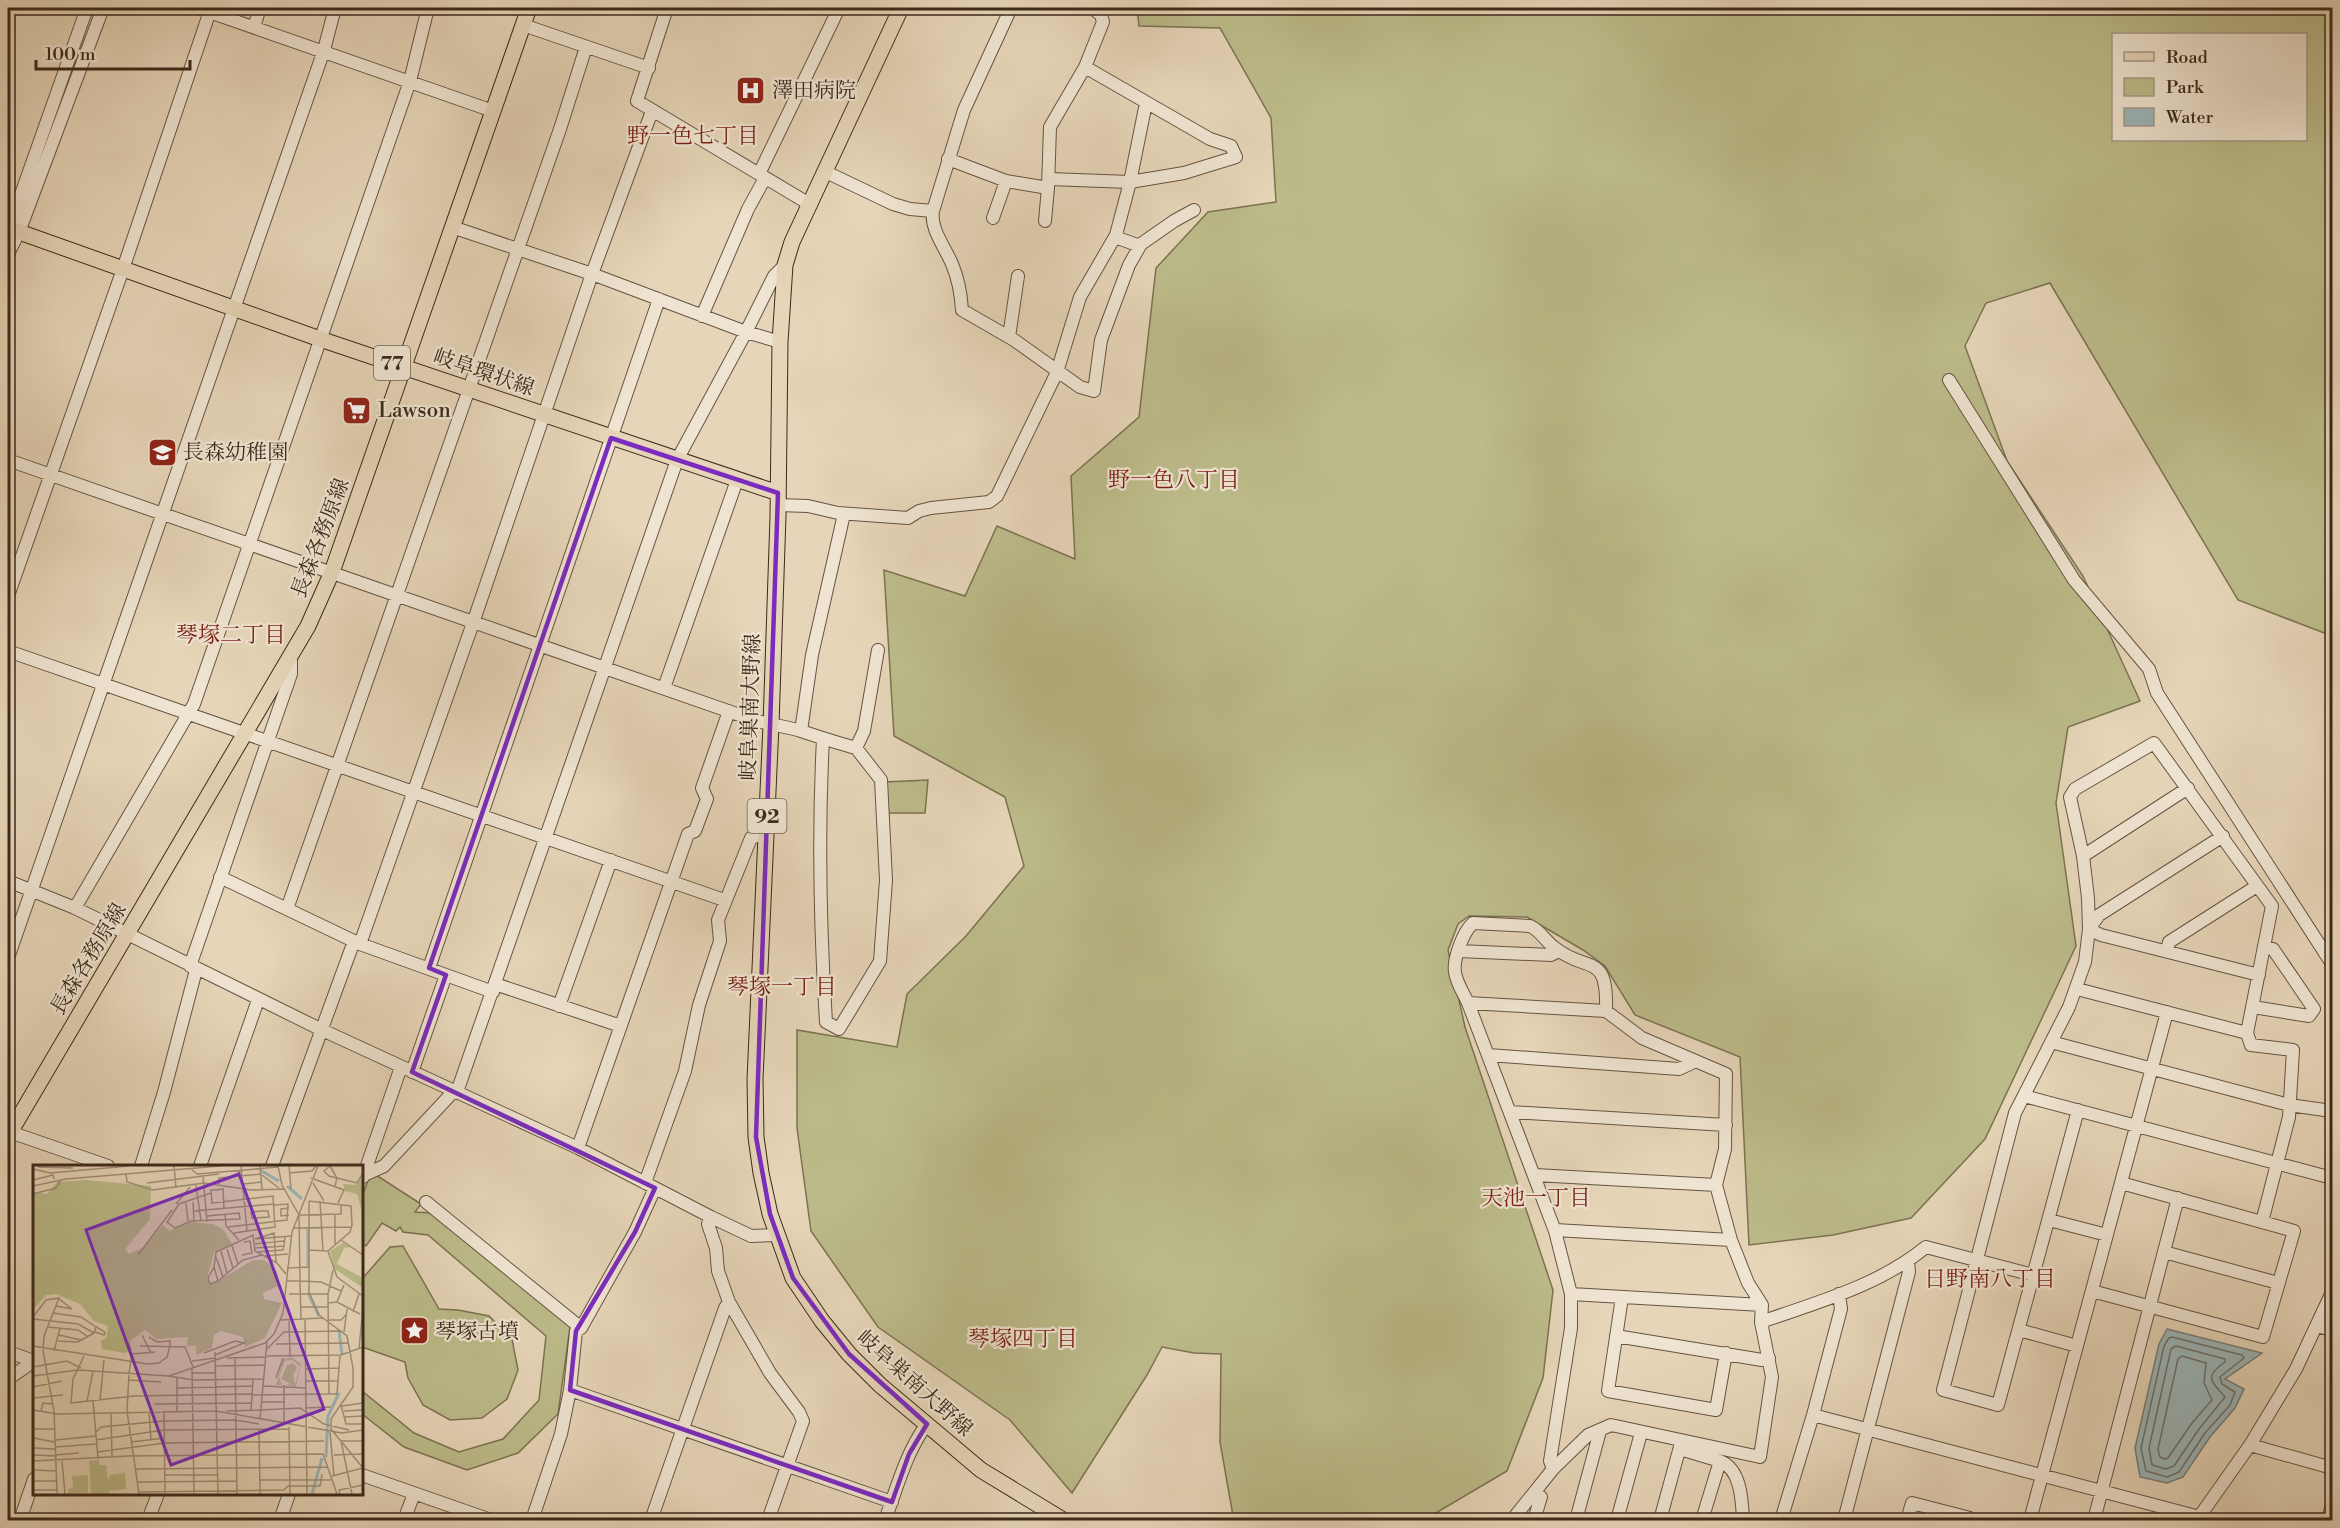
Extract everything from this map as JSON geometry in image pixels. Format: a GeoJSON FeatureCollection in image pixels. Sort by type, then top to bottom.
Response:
{"type":"FeatureCollection","features":[{"type":"Feature","properties":{"kind":"main road","name":"長森各務原線"},"geometry":{"type":"LineString","coordinates":[[9,1134],[291,657],[332,572],[529,8]]}},
{"type":"Feature","properties":{"kind":"main road","name":"岐阜巣南大野線"},"geometry":{"type":"LineString","coordinates":[[902,8],[792,242],[785,265],[780,342],[771,725],[755,1079],[756,1137],[761,1173],[777,1235],[793,1278],[822,1321],[849,1354],[873,1377],[981,1470],[1063,1521]]}},
{"type":"Feature","properties":{"kind":"main road","name":"岐阜環状線"},"geometry":{"type":"LineString","coordinates":[[11,230],[320,339],[737,480],[778,499]]}},
{"type":"Feature","properties":{"kind":"street"},"geometry":{"type":"LineString","coordinates":[[8,254],[11,230],[87,8]]}},
{"type":"Feature","properties":{"kind":"street"},"geometry":{"type":"LineString","coordinates":[[11,230],[103,8]]}},
{"type":"Feature","properties":{"kind":"street"},"geometry":{"type":"LineString","coordinates":[[254,27],[260,8]]}},
{"type":"Feature","properties":{"kind":"street"},"geometry":{"type":"LineString","coordinates":[[8,958],[324,50],[334,8]]}},
{"type":"Feature","properties":{"kind":"street"},"geometry":{"type":"LineString","coordinates":[[75,909],[194,704],[410,81],[428,8]]}},
{"type":"Feature","properties":{"kind":"street"},"geometry":{"type":"LineString","coordinates":[[667,8],[637,101],[811,205]]}},
{"type":"Feature","properties":{"kind":"street"},"geometry":{"type":"LineString","coordinates":[[702,316],[762,176],[839,8]]}},
{"type":"Feature","properties":{"kind":"street"},"geometry":{"type":"LineString","coordinates":[[1011,8],[964,110],[933,211],[932,220],[953,266],[958,283],[962,310],[1010,337],[1080,387],[1094,391],[1101,340],[1129,265],[1140,246],[1174,221],[1194,210]]}},
{"type":"Feature","properties":{"kind":"street"},"geometry":{"type":"LineString","coordinates":[[1045,220],[1049,184],[1050,128],[1085,67],[1103,22],[1101,15],[1092,8]]}},
{"type":"Feature","properties":{"kind":"street"},"geometry":{"type":"LineString","coordinates":[[8,596],[123,269],[206,9],[493,111]]}},
{"type":"Feature","properties":{"kind":"street"},"geometry":{"type":"LineString","coordinates":[[523,25],[649,68]]}},
{"type":"Feature","properties":{"kind":"street"},"geometry":{"type":"LineString","coordinates":[[287,909],[561,129],[586,47]]}},
{"type":"Feature","properties":{"kind":"street"},"geometry":{"type":"LineString","coordinates":[[948,159],[1006,181],[1049,184],[1130,182],[1184,173],[1236,157],[1231,146],[1210,139],[1085,67]]}},
{"type":"Feature","properties":{"kind":"street"},"geometry":{"type":"LineString","coordinates":[[778,499],[844,514],[908,518],[919,511],[989,502],[997,496],[1057,372],[1080,297],[1115,237],[1130,182],[1146,103]]}},
{"type":"Feature","properties":{"kind":"street"},"geometry":{"type":"LineString","coordinates":[[273,1165],[320,1029],[357,942],[413,792],[592,274],[652,111]]}},
{"type":"Feature","properties":{"kind":"street"},"geometry":{"type":"LineString","coordinates":[[826,172],[893,204],[910,209],[933,211]]}},
{"type":"Feature","properties":{"kind":"street"},"geometry":{"type":"LineString","coordinates":[[993,218],[1006,181]]}},
{"type":"Feature","properties":{"kind":"street"},"geometry":{"type":"LineString","coordinates":[[452,227],[592,274],[746,332],[780,342]]}},
{"type":"Feature","properties":{"kind":"street"},"geometry":{"type":"LineString","coordinates":[[1115,237],[1140,246]]}},
{"type":"Feature","properties":{"kind":"street"},"geometry":{"type":"LineString","coordinates":[[363,1178],[384,1166],[455,1091],[494,988],[677,460],[774,276],[785,265]]}},
{"type":"Feature","properties":{"kind":"street"},"geometry":{"type":"LineString","coordinates":[[1010,337],[1018,276]]}},
{"type":"Feature","properties":{"kind":"street"},"geometry":{"type":"LineString","coordinates":[[429,968],[659,300]]}},
{"type":"Feature","properties":{"kind":"street"},"geometry":{"type":"LineString","coordinates":[[1949,380],[2074,580],[2149,669],[2157,693],[2332,964]]}},
{"type":"Feature","properties":{"kind":"street"},"geometry":{"type":"LineString","coordinates":[[8,460],[729,711],[856,748],[881,780],[886,880],[880,961],[838,1029],[826,1022],[819,814],[823,740]]}},
{"type":"Feature","properties":{"kind":"street"},"geometry":{"type":"LineString","coordinates":[[664,688],[737,480]]}},
{"type":"Feature","properties":{"kind":"street"},"geometry":{"type":"LineString","coordinates":[[801,731],[812,655],[844,514]]}},
{"type":"Feature","properties":{"kind":"street"},"geometry":{"type":"LineString","coordinates":[[856,748],[864,730],[878,650]]}},
{"type":"Feature","properties":{"kind":"street"},"geometry":{"type":"LineString","coordinates":[[8,651],[724,900]]}},
{"type":"Feature","properties":{"kind":"street"},"geometry":{"type":"LineString","coordinates":[[142,1165],[164,1092],[193,968],[220,877],[291,674],[291,657]]}},
{"type":"Feature","properties":{"kind":"street"},"geometry":{"type":"LineString","coordinates":[[578,1148],[688,834],[695,831],[707,799],[702,788],[729,711]]}},
{"type":"Feature","properties":{"kind":"street"},"geometry":{"type":"LineString","coordinates":[[2078,1110],[1998,1405],[1943,1390],[2016,1113],[2077,989],[2085,962],[2089,929],[2083,856],[2070,797],[2075,789],[2154,743],[2272,906],[2247,1033],[2252,1045],[2293,1050],[2289,1117],[2262,1222]]}},
{"type":"Feature","properties":{"kind":"street"},"geometry":{"type":"LineString","coordinates":[[2083,856],[2188,788]]}},
{"type":"Feature","properties":{"kind":"street"},"geometry":{"type":"LineString","coordinates":[[532,1521],[561,1434],[570,1390],[576,1331],[581,1328],[635,1232],[685,1071],[699,1005],[720,942],[718,920],[724,900],[751,838],[766,833]]}},
{"type":"Feature","properties":{"kind":"street"},"geometry":{"type":"LineString","coordinates":[[2089,929],[2099,915],[2223,836]]}},
{"type":"Feature","properties":{"kind":"street"},"geometry":{"type":"LineString","coordinates":[[559,1006],[611,860]]}},
{"type":"Feature","properties":{"kind":"street"},"geometry":{"type":"LineString","coordinates":[[220,877],[357,942],[446,975],[559,1006],[621,1026]]}},
{"type":"Feature","properties":{"kind":"street"},"geometry":{"type":"LineString","coordinates":[[8,881],[75,909],[258,1000],[578,1148],[751,1236],[777,1235]]}},
{"type":"Feature","properties":{"kind":"street"},"geometry":{"type":"LineString","coordinates":[[2167,951],[2169,942],[2257,886]]}},
{"type":"Feature","properties":{"kind":"street"},"geometry":{"type":"LineString","coordinates":[[1553,1469],[1550,1461],[1571,1328],[1571,1294],[1555,1230],[1455,972],[1460,942],[1473,923],[1536,928],[1559,951],[1593,966],[1601,973],[1604,981],[1606,1011]]}},
{"type":"Feature","properties":{"kind":"street"},"geometry":{"type":"LineString","coordinates":[[2089,929],[2259,975]]}},
{"type":"Feature","properties":{"kind":"street"},"geometry":{"type":"LineString","coordinates":[[2253,1008],[2309,1016],[2314,1009],[2273,949],[2265,947]]}},
{"type":"Feature","properties":{"kind":"street"},"geometry":{"type":"LineString","coordinates":[[1459,951],[1551,955],[1559,951]]}},
{"type":"Feature","properties":{"kind":"street"},"geometry":{"type":"LineString","coordinates":[[363,1178],[446,975]]}},
{"type":"Feature","properties":{"kind":"street"},"geometry":{"type":"LineString","coordinates":[[2077,989],[2247,1033]]}},
{"type":"Feature","properties":{"kind":"street"},"geometry":{"type":"LineString","coordinates":[[201,1165],[258,1000]]}},
{"type":"Feature","properties":{"kind":"street"},"geometry":{"type":"LineString","coordinates":[[1468,1003],[1606,1011],[1642,1038],[1726,1074],[1725,1149],[1716,1185],[1731,1240],[1748,1283],[1762,1305],[1761,1322],[1772,1377],[1760,1457],[1681,1446]]}},
{"type":"Feature","properties":{"kind":"street"},"geometry":{"type":"LineString","coordinates":[[2030,1521],[2167,1012]]}},
{"type":"Feature","properties":{"kind":"street"},"geometry":{"type":"LineString","coordinates":[[2051,1042],[2289,1105],[2332,1111]]}},
{"type":"Feature","properties":{"kind":"street"},"geometry":{"type":"LineString","coordinates":[[1488,1054],[1679,1069],[1694,1062]]}},
{"type":"Feature","properties":{"kind":"street"},"geometry":{"type":"LineString","coordinates":[[2024,1096],[2332,1178]]}},
{"type":"Feature","properties":{"kind":"street"},"geometry":{"type":"LineString","coordinates":[[1510,1112],[1726,1125]]}},
{"type":"Feature","properties":{"kind":"street"},"geometry":{"type":"LineString","coordinates":[[9,1134],[102,1165]]}},
{"type":"Feature","properties":{"kind":"street"},"geometry":{"type":"LineString","coordinates":[[1534,1175],[1716,1185]]}},
{"type":"Feature","properties":{"kind":"street"},"geometry":{"type":"LineString","coordinates":[[2092,1291],[2263,1337],[2294,1231],[2121,1183]]}},
{"type":"Feature","properties":{"kind":"street"},"geometry":{"type":"LineString","coordinates":[[2094,1521],[2178,1198]]}},
{"type":"Feature","properties":{"kind":"street"},"geometry":{"type":"LineString","coordinates":[[426,1202],[581,1328]]}},
{"type":"Feature","properties":{"kind":"street"},"geometry":{"type":"LineString","coordinates":[[711,1217],[708,1224],[716,1248],[718,1271],[729,1302],[770,1373],[803,1420],[768,1521]]}},
{"type":"Feature","properties":{"kind":"street"},"geometry":{"type":"LineString","coordinates":[[2049,1220],[2107,1235]]}},
{"type":"Feature","properties":{"kind":"street"},"geometry":{"type":"LineString","coordinates":[[1555,1230],[1731,1240]]}},
{"type":"Feature","properties":{"kind":"street"},"geometry":{"type":"LineString","coordinates":[[1761,1322],[1873,1281],[1908,1262],[1926,1247],[2033,1275]]}},
{"type":"Feature","properties":{"kind":"street"},"geometry":{"type":"LineString","coordinates":[[2164,1252],[2278,1283]]}},
{"type":"Feature","properties":{"kind":"street"},"geometry":{"type":"LineString","coordinates":[[1844,1521],[1909,1272],[1908,1262]]}},
{"type":"Feature","properties":{"kind":"street"},"geometry":{"type":"LineString","coordinates":[[1813,1415],[2202,1519],[2296,1369],[2332,1292]]}},
{"type":"Feature","properties":{"kind":"street"},"geometry":{"type":"LineString","coordinates":[[1571,1294],[1762,1305]]}},
{"type":"Feature","properties":{"kind":"street"},"geometry":{"type":"LineString","coordinates":[[1781,1521],[1813,1415],[1841,1309],[1839,1294]]}},
{"type":"Feature","properties":{"kind":"street"},"geometry":{"type":"LineString","coordinates":[[1622,1296],[1608,1391],[1716,1410],[1726,1353]]}},
{"type":"Feature","properties":{"kind":"street"},"geometry":{"type":"LineString","coordinates":[[651,1521],[724,1308],[729,1302]]}},
{"type":"Feature","properties":{"kind":"street"},"geometry":{"type":"LineString","coordinates":[[2318,1326],[2332,1330]]}},
{"type":"Feature","properties":{"kind":"street"},"geometry":{"type":"LineString","coordinates":[[2019,1330],[2077,1346]]}},
{"type":"Feature","properties":{"kind":"street"},"geometry":{"type":"LineString","coordinates":[[1616,1336],[1762,1360],[1768,1358]]}},
{"type":"Feature","properties":{"kind":"street"},"geometry":{"type":"LineString","coordinates":[[8,1352],[33,1361]]}},
{"type":"Feature","properties":{"kind":"street"},"geometry":{"type":"LineString","coordinates":[[8,1379],[33,1362]]}},
{"type":"Feature","properties":{"kind":"street"},"geometry":{"type":"LineString","coordinates":[[570,1390],[892,1502]]}},
{"type":"Feature","properties":{"kind":"street"},"geometry":{"type":"LineString","coordinates":[[885,1521],[909,1454],[916,1438],[927,1424]]}},
{"type":"Feature","properties":{"kind":"street"},"geometry":{"type":"LineString","coordinates":[[1512,1521],[1553,1469],[1588,1435],[1611,1425],[1681,1446],[1727,1464],[1733,1471],[1740,1489],[1743,1521]]}},
{"type":"Feature","properties":{"kind":"street"},"geometry":{"type":"LineString","coordinates":[[1576,1521],[1600,1431]]}},
{"type":"Feature","properties":{"kind":"street"},"geometry":{"type":"LineString","coordinates":[[1617,1521],[1641,1433]]}},
{"type":"Feature","properties":{"kind":"street"},"geometry":{"type":"LineString","coordinates":[[2250,1445],[2332,1468]]}},
{"type":"Feature","properties":{"kind":"street"},"geometry":{"type":"LineString","coordinates":[[1660,1521],[1681,1446]]}},
{"type":"Feature","properties":{"kind":"street"},"geometry":{"type":"LineString","coordinates":[[1702,1521],[1720,1461]]}},
{"type":"Feature","properties":{"kind":"street"},"geometry":{"type":"LineString","coordinates":[[363,1475],[491,1521]]}},
{"type":"Feature","properties":{"kind":"street"},"geometry":{"type":"LineString","coordinates":[[20,1521],[33,1482]]}},
{"type":"Feature","properties":{"kind":"street"},"geometry":{"type":"LineString","coordinates":[[404,1521],[414,1494]]}},
{"type":"Feature","properties":{"kind":"street"},"geometry":{"type":"LineString","coordinates":[[1534,1494],[1540,1497],[1534,1521]]}},
{"type":"Feature","properties":{"kind":"street"},"geometry":{"type":"LineString","coordinates":[[148,1521],[158,1495]]}},
{"type":"Feature","properties":{"kind":"street"},"geometry":{"type":"LineString","coordinates":[[280,1521],[289,1495]]}},
{"type":"Feature","properties":{"kind":"street"},"geometry":{"type":"LineString","coordinates":[[1907,1521],[1912,1503],[1970,1518],[1969,1521]]}},
{"type":"Feature","properties":{"kind":"street"},"geometry":{"type":"LineString","coordinates":[[2328,1521],[2332,1505]]}},
{"type":"Feature","properties":{"kind":"highlighted area"},"geometry":{"type":"Polygon","coordinates":[[[611,438],[778,493],[756,1137],[770,1214],[793,1278],[849,1354],[927,1424],[909,1454],[892,1502],[570,1390],[576,1331],[635,1232],[655,1188],[412,1072],[446,975],[429,968],[611,438]]]}},
{"type":"Feature","properties":{"kind":"green space"},"geometry":{"type":"Polygon","coordinates":[[[1137,8],[2332,8],[2332,636],[2238,600],[2050,283],[1986,303],[1965,346],[2007,461],[2083,576],[2140,701],[2068,727],[2056,803],[2076,946],[1985,1139],[1911,1218],[1833,1235],[1749,1245],[1740,1057],[1635,1015],[1605,966],[1583,950],[1527,917],[1469,916],[1458,924],[1448,950],[1465,1027],[1553,1290],[1543,1378],[1507,1471],[1424,1520],[1247,1520],[1233,1516],[1220,1442],[1221,1354],[1194,1353],[1162,1347],[1147,1375],[1072,1493],[1010,1420],[878,1327],[811,1231],[797,1128],[797,1030],[897,1047],[907,994],[966,936],[1024,866],[1005,797],[894,736],[884,570],[965,596],[997,526],[1075,559],[1071,476],[1139,417],[1156,268],[1208,212],[1276,202],[1271,118],[1220,28],[1139,26],[1137,8]]]}},
{"type":"Feature","properties":{"kind":"green space"},"geometry":{"type":"Polygon","coordinates":[[[928,780],[925,813],[887,813],[884,782],[928,780]]]}},
{"type":"Feature","properties":{"kind":"green space"},"geometry":{"type":"Polygon","coordinates":[[[376,1175],[421,1204],[415,1212],[433,1213],[570,1327],[558,1414],[518,1453],[467,1470],[404,1447],[363,1415],[363,1392],[414,1433],[459,1452],[503,1439],[539,1400],[546,1336],[428,1235],[403,1232],[400,1227],[396,1231],[382,1223],[366,1246],[363,1244],[363,1193],[369,1178],[376,1175]]]}},
{"type":"Feature","properties":{"kind":"green space"},"geometry":{"type":"Polygon","coordinates":[[[403,1246],[439,1309],[489,1316],[512,1339],[518,1370],[507,1399],[482,1418],[450,1420],[423,1405],[408,1378],[405,1362],[363,1347],[363,1278],[390,1247],[403,1246]]]}},
{"type":"Feature","properties":{"kind":"water"},"geometry":{"type":"Polygon","coordinates":[[[2167,1329],[2262,1353],[2225,1379],[2244,1389],[2235,1408],[2210,1437],[2183,1477],[2167,1483],[2140,1477],[2135,1448],[2159,1344],[2167,1329]]]}},
{"type":"Feature","properties":{"kind":"place","name":"澤田病院"},"geometry":{"type":"Point","coordinates":[751,90]}},
{"type":"Feature","properties":{"kind":"place","name":"Lawson"},"geometry":{"type":"Point","coordinates":[357,410]}},
{"type":"Feature","properties":{"kind":"place","name":"長森幼稚園"},"geometry":{"type":"Point","coordinates":[162,452]}},
{"type":"Feature","properties":{"kind":"place","name":"琴塚古墳"},"geometry":{"type":"Point","coordinates":[414,1331]}},
{"type":"Feature","properties":{"kind":"district","name":"野一色七丁目"},"geometry":{"type":"Point","coordinates":[693,135]}},
{"type":"Feature","properties":{"kind":"district","name":"野一色八丁目"},"geometry":{"type":"Point","coordinates":[1174,479]}},
{"type":"Feature","properties":{"kind":"district","name":"琴塚二丁目"},"geometry":{"type":"Point","coordinates":[231,634]}},
{"type":"Feature","properties":{"kind":"district","name":"琴塚一丁目"},"geometry":{"type":"Point","coordinates":[782,986]}},
{"type":"Feature","properties":{"kind":"district","name":"天池一丁目"},"geometry":{"type":"Point","coordinates":[1536,1197]}},
{"type":"Feature","properties":{"kind":"district","name":"日野南八丁目"},"geometry":{"type":"Point","coordinates":[1990,1278]}},
{"type":"Feature","properties":{"kind":"district","name":"琴塚四丁目"},"geometry":{"type":"Point","coordinates":[1023,1338]}}]}
